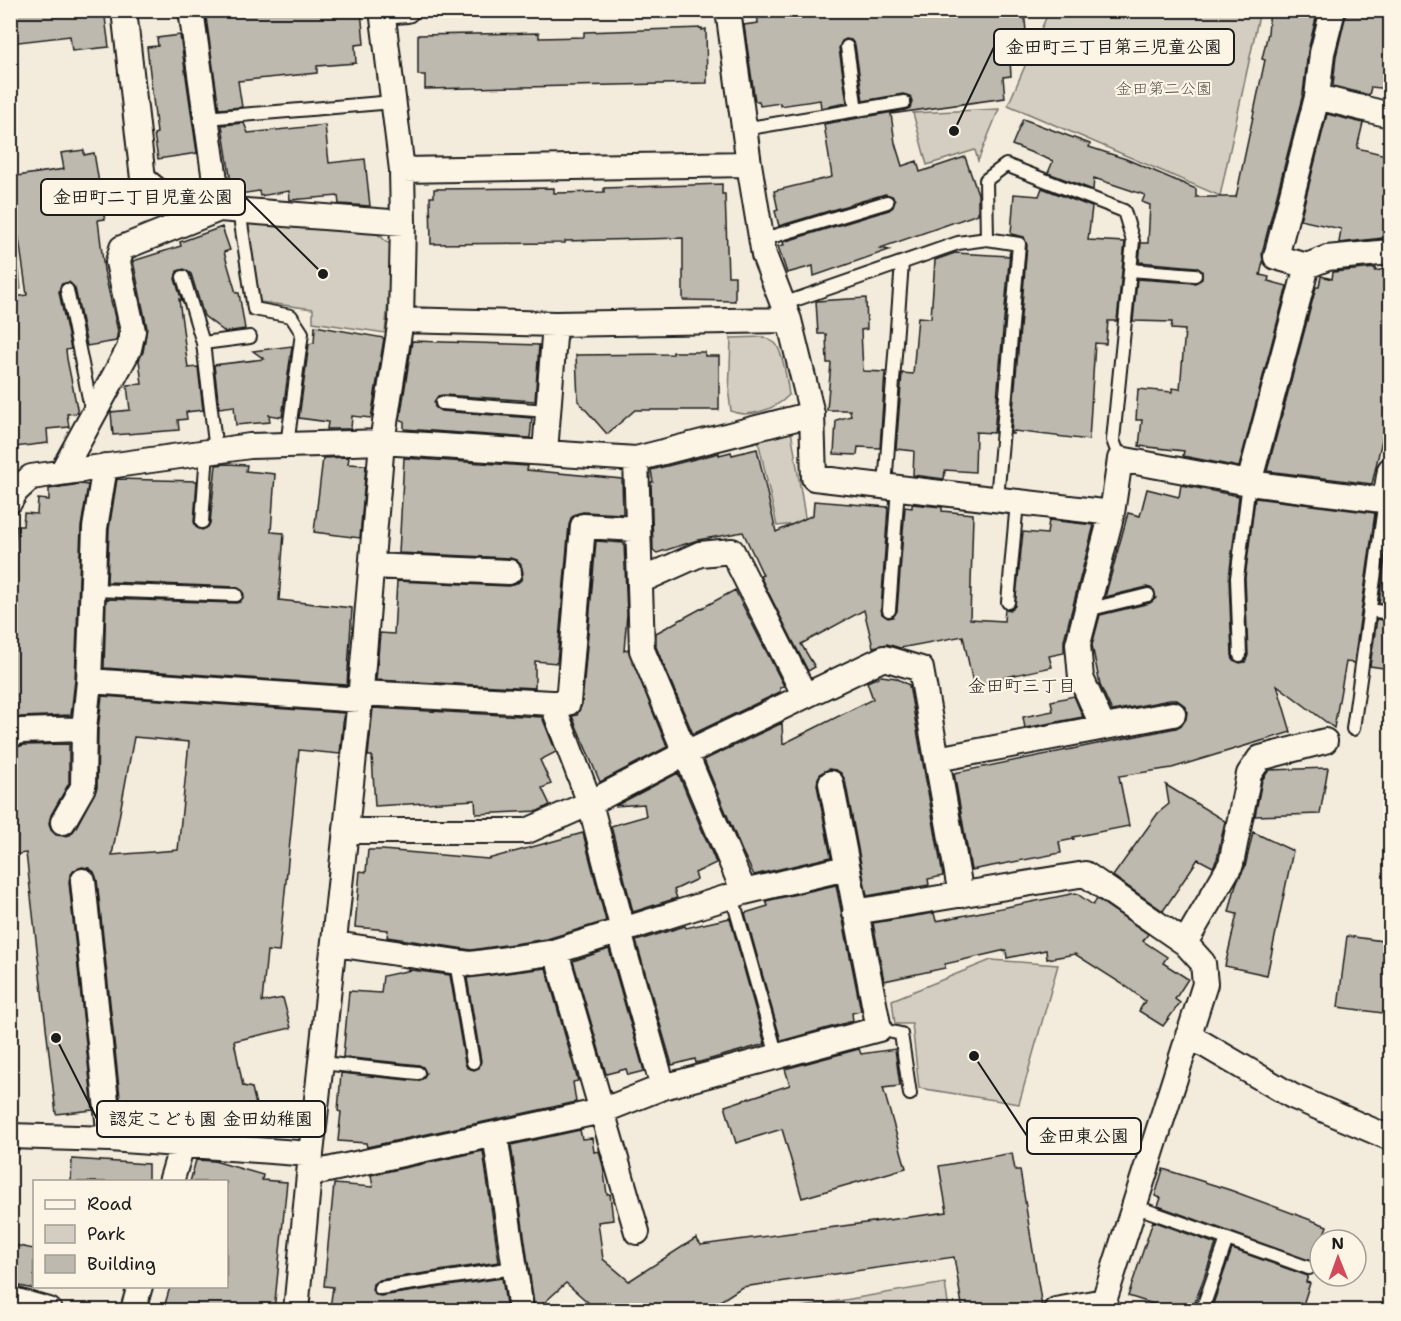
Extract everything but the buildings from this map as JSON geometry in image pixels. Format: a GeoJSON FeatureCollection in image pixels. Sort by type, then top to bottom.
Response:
{"type":"FeatureCollection","features":[{"type":"Feature","properties":{"kind":"street"},"geometry":{"type":"LineString","coordinates":[[124,10],[143,179],[174,204],[403,223]]}},
{"type":"Feature","properties":{"kind":"street"},"geometry":{"type":"LineString","coordinates":[[190,10],[206,118],[229,210]]}},
{"type":"Feature","properties":{"kind":"street"},"geometry":{"type":"LineString","coordinates":[[296,1311],[360,697],[382,442],[401,320],[402,170],[382,11],[407,10]]}},
{"type":"Feature","properties":{"kind":"street"},"geometry":{"type":"LineString","coordinates":[[729,10],[761,240],[764,255],[786,312],[812,414],[814,478],[1112,513]]}},
{"type":"Feature","properties":{"kind":"street"},"geometry":{"type":"LineString","coordinates":[[1333,10],[1322,53],[1317,98],[1276,257],[1307,266],[1327,258],[1390,250]]}},
{"type":"Feature","properties":{"kind":"street"},"geometry":{"type":"LineString","coordinates":[[1317,98],[1390,115]]}},
{"type":"Feature","properties":{"kind":"street"},"geometry":{"type":"LineString","coordinates":[[402,170],[749,164]]}},
{"type":"Feature","properties":{"kind":"street"},"geometry":{"type":"LineString","coordinates":[[62,472],[129,350],[133,331],[118,262],[122,248],[229,210]]}},
{"type":"Feature","properties":{"kind":"street"},"geometry":{"type":"LineString","coordinates":[[1249,483],[1307,266]]}},
{"type":"Feature","properties":{"kind":"street"},"geometry":{"type":"LineString","coordinates":[[401,320],[555,324],[786,312]]}},
{"type":"Feature","properties":{"kind":"street"},"geometry":{"type":"LineString","coordinates":[[545,452],[555,324]]}},
{"type":"Feature","properties":{"kind":"street"},"geometry":{"type":"LineString","coordinates":[[10,501],[16,491],[31,477],[250,446],[382,442],[636,459],[812,414]]}},
{"type":"Feature","properties":{"kind":"street"},"geometry":{"type":"LineString","coordinates":[[636,459],[642,650],[686,753],[738,894]]}},
{"type":"Feature","properties":{"kind":"street"},"geometry":{"type":"LineString","coordinates":[[1103,727],[1081,678],[1078,644],[1112,513],[1120,459],[1249,483],[1388,501],[1390,470]]}},
{"type":"Feature","properties":{"kind":"street"},"geometry":{"type":"LineString","coordinates":[[63,822],[83,787],[95,528],[105,466]]}},
{"type":"Feature","properties":{"kind":"street"},"geometry":{"type":"LineString","coordinates":[[89,681],[360,697],[568,703],[583,526],[638,529]]}},
{"type":"Feature","properties":{"kind":"street"},"geometry":{"type":"LineString","coordinates":[[640,581],[700,554],[732,551],[805,696]]}},
{"type":"Feature","properties":{"kind":"street"},"geometry":{"type":"LineString","coordinates":[[372,566],[509,572]]}},
{"type":"Feature","properties":{"kind":"street"},"geometry":{"type":"LineString","coordinates":[[346,831],[527,831],[590,803],[686,753],[884,658],[921,669],[961,895]]}},
{"type":"Feature","properties":{"kind":"street"},"geometry":{"type":"LineString","coordinates":[[552,703],[590,803],[621,931],[663,1087]]}},
{"type":"Feature","properties":{"kind":"street"},"geometry":{"type":"LineString","coordinates":[[937,759],[1173,714]]}},
{"type":"Feature","properties":{"kind":"street"},"geometry":{"type":"LineString","coordinates":[[10,735],[21,731],[84,729]]}},
{"type":"Feature","properties":{"kind":"street"},"geometry":{"type":"LineString","coordinates":[[1185,943],[1231,864],[1249,774],[1260,758],[1325,741]]}},
{"type":"Feature","properties":{"kind":"street"},"geometry":{"type":"LineString","coordinates":[[10,1136],[110,1139],[182,1145],[310,1164],[495,1134],[602,1111],[663,1087],[879,1029],[831,783]]}},
{"type":"Feature","properties":{"kind":"street"},"geometry":{"type":"LineString","coordinates":[[335,944],[471,964],[556,952],[738,894],[846,868]]}},
{"type":"Feature","properties":{"kind":"street"},"geometry":{"type":"LineString","coordinates":[[855,912],[1085,874],[1185,943],[1203,963],[1205,984],[1104,1300],[1056,1311]]}},
{"type":"Feature","properties":{"kind":"street"},"geometry":{"type":"LineString","coordinates":[[83,881],[110,1139]]}},
{"type":"Feature","properties":{"kind":"street"},"geometry":{"type":"LineString","coordinates":[[556,952],[637,1232]]}},
{"type":"Feature","properties":{"kind":"street"},"geometry":{"type":"LineString","coordinates":[[1188,1035],[1292,1096],[1390,1138]]}},
{"type":"Feature","properties":{"kind":"street"},"geometry":{"type":"LineString","coordinates":[[495,1134],[521,1311]]}},
{"type":"Feature","properties":{"kind":"street"},"geometry":{"type":"LineString","coordinates":[[172,1180],[182,1145]]}},
{"type":"Feature","properties":{"kind":"street"},"geometry":{"type":"LineString","coordinates":[[133,1311],[140,1288]]}},
{"type":"Feature","properties":{"kind":"street"},"geometry":{"type":"LineString","coordinates":[[10,1299],[49,1311]]}},
{"type":"Feature","properties":{"kind":"lane"},"geometry":{"type":"LineString","coordinates":[[847,47],[856,110]]}},
{"type":"Feature","properties":{"kind":"lane"},"geometry":{"type":"LineString","coordinates":[[206,118],[393,102]]}},
{"type":"Feature","properties":{"kind":"lane"},"geometry":{"type":"LineString","coordinates":[[744,129],[904,102]]}},
{"type":"Feature","properties":{"kind":"lane"},"geometry":{"type":"LineString","coordinates":[[987,239],[986,180],[1006,165],[1124,211],[1133,241],[1113,440],[1120,459]]}},
{"type":"Feature","properties":{"kind":"lane"},"geometry":{"type":"LineString","coordinates":[[761,240],[886,202]]}},
{"type":"Feature","properties":{"kind":"lane"},"geometry":{"type":"LineString","coordinates":[[229,210],[254,309],[291,316],[302,333],[287,445]]}},
{"type":"Feature","properties":{"kind":"lane"},"geometry":{"type":"LineString","coordinates":[[786,312],[902,262],[958,243],[987,239],[1019,244],[1007,500],[1008,602]]}},
{"type":"Feature","properties":{"kind":"lane"},"geometry":{"type":"LineString","coordinates":[[889,610],[902,262]]}},
{"type":"Feature","properties":{"kind":"lane"},"geometry":{"type":"LineString","coordinates":[[1130,270],[1195,275]]}},
{"type":"Feature","properties":{"kind":"lane"},"geometry":{"type":"LineString","coordinates":[[183,277],[203,343],[212,451],[202,522]]}},
{"type":"Feature","properties":{"kind":"lane"},"geometry":{"type":"LineString","coordinates":[[67,290],[93,417]]}},
{"type":"Feature","properties":{"kind":"lane"},"geometry":{"type":"LineString","coordinates":[[203,343],[250,337]]}},
{"type":"Feature","properties":{"kind":"lane"},"geometry":{"type":"LineString","coordinates":[[442,403],[548,411]]}},
{"type":"Feature","properties":{"kind":"lane"},"geometry":{"type":"LineString","coordinates":[[1240,655],[1237,578],[1249,483]]}},
{"type":"Feature","properties":{"kind":"lane"},"geometry":{"type":"LineString","coordinates":[[1353,729],[1388,501]]}},
{"type":"Feature","properties":{"kind":"lane"},"geometry":{"type":"LineString","coordinates":[[93,590],[236,595]]}},
{"type":"Feature","properties":{"kind":"lane"},"geometry":{"type":"LineString","coordinates":[[1087,610],[1148,596]]}},
{"type":"Feature","properties":{"kind":"lane"},"geometry":{"type":"LineString","coordinates":[[1370,610],[1390,613]]}},
{"type":"Feature","properties":{"kind":"lane"},"geometry":{"type":"LineString","coordinates":[[738,894],[777,1056]]}},
{"type":"Feature","properties":{"kind":"lane"},"geometry":{"type":"LineString","coordinates":[[456,962],[473,1062]]}},
{"type":"Feature","properties":{"kind":"lane"},"geometry":{"type":"LineString","coordinates":[[879,1029],[901,1034],[910,1094]]}},
{"type":"Feature","properties":{"kind":"lane"},"geometry":{"type":"LineString","coordinates":[[321,1063],[418,1073]]}},
{"type":"Feature","properties":{"kind":"lane"},"geometry":{"type":"LineString","coordinates":[[1134,1206],[1308,1267]]}},
{"type":"Feature","properties":{"kind":"lane"},"geometry":{"type":"LineString","coordinates":[[1202,1311],[1227,1239]]}},
{"type":"Feature","properties":{"kind":"lane"},"geometry":{"type":"LineString","coordinates":[[380,1288],[514,1268]]}},
{"type":"Feature","properties":{"kind":"green space","name":"金田第二公園"},"geometry":{"type":"Polygon","coordinates":[[[1049,11],[1265,11],[1263,16],[1259,15],[1220,196],[1008,105],[1049,11]]]}},
{"type":"Feature","properties":{"kind":"green space"},"geometry":{"type":"Polygon","coordinates":[[[999,109],[978,161],[975,150],[927,165],[913,113],[999,109]]]}},
{"type":"Feature","properties":{"kind":"green space"},"geometry":{"type":"Polygon","coordinates":[[[247,219],[375,232],[393,247],[385,333],[313,322],[313,309],[260,302],[247,219]]]}},
{"type":"Feature","properties":{"kind":"green space"},"geometry":{"type":"Polygon","coordinates":[[[18,257],[21,289],[11,291],[11,258],[18,257]]]}},
{"type":"Feature","properties":{"kind":"green space"},"geometry":{"type":"Polygon","coordinates":[[[763,337],[775,343],[779,349],[785,368],[789,395],[777,405],[762,411],[745,414],[731,411],[729,396],[731,338],[763,337]]]}},
{"type":"Feature","properties":{"kind":"green space"},"geometry":{"type":"Polygon","coordinates":[[[791,430],[806,523],[777,526],[758,440],[791,430]]]}},
{"type":"Feature","properties":{"kind":"green space"},"geometry":{"type":"Polygon","coordinates":[[[991,960],[1058,965],[1019,1104],[919,1088],[912,1024],[895,1024],[892,1000],[991,960]]]}},
{"type":"Feature","properties":{"kind":"green space"},"geometry":{"type":"Polygon","coordinates":[[[945,1283],[949,1310],[785,1310],[945,1283]]]}},
{"type":"Feature","properties":{"kind":"place","name":"金田町三丁目第三児童公園"},"geometry":{"type":"Point","coordinates":[954,131]}},
{"type":"Feature","properties":{"kind":"place","name":"金田町二丁目児童公園"},"geometry":{"type":"Point","coordinates":[323,274]}},
{"type":"Feature","properties":{"kind":"place","name":"認定こども園 金田幼稚園"},"geometry":{"type":"Point","coordinates":[56,1038]}},
{"type":"Feature","properties":{"kind":"place","name":"金田東公園"},"geometry":{"type":"Point","coordinates":[974,1056]}},
{"type":"Feature","properties":{"kind":"district","name":"金田町三丁目"},"geometry":{"type":"Point","coordinates":[1022,686]}}]}
